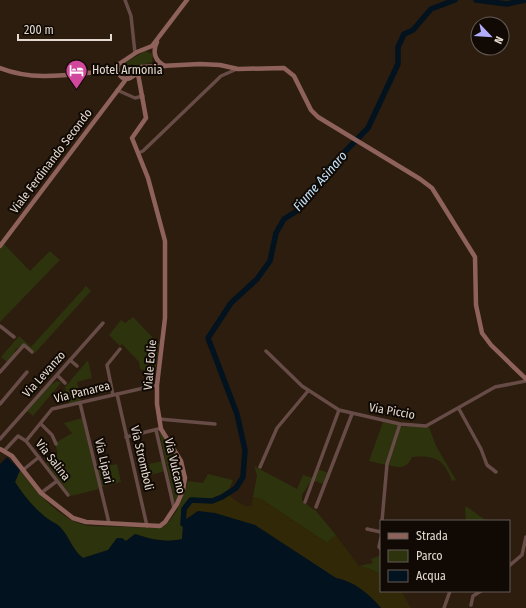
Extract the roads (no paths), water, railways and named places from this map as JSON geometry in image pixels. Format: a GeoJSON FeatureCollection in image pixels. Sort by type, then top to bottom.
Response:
{"type":"FeatureCollection","features":[{"type":"Feature","properties":{"kind":"street"},"geometry":{"type":"LineString","coordinates":[[125,0],[131,16],[135,53]]}},
{"type":"Feature","properties":{"kind":"street"},"geometry":{"type":"LineString","coordinates":[[108,71],[135,53],[152,46],[188,0]]}},
{"type":"Feature","properties":{"kind":"street"},"geometry":{"type":"LineString","coordinates":[[159,36],[154,52],[156,58],[166,67]]}},
{"type":"Feature","properties":{"kind":"street"},"geometry":{"type":"LineString","coordinates":[[135,45],[154,52]]}},
{"type":"Feature","properties":{"kind":"street"},"geometry":{"type":"LineString","coordinates":[[150,67],[156,58]]}},
{"type":"Feature","properties":{"kind":"street"},"geometry":{"type":"LineString","coordinates":[[118,64],[119,74],[117,89],[135,98],[143,96]]}},
{"type":"Feature","properties":{"kind":"street"},"geometry":{"type":"LineString","coordinates":[[139,69],[150,67],[220,65],[238,69],[280,68],[289,71],[296,80],[314,113],[344,134],[420,179],[432,188],[475,257],[477,268],[475,298],[482,333],[491,345],[526,380]]}},
{"type":"Feature","properties":{"kind":"street"},"geometry":{"type":"LineString","coordinates":[[0,68],[19,74],[40,77],[108,71],[138,81],[141,86]]}},
{"type":"Feature","properties":{"kind":"street","name":"Viale Ferdinando Secondo"},"geometry":{"type":"LineString","coordinates":[[0,246],[117,89],[139,69]]}},
{"type":"Feature","properties":{"kind":"street","name":"Viale Eolie"},"geometry":{"type":"LineString","coordinates":[[2,450],[12,456],[41,493],[77,520],[86,522],[147,526],[163,524],[174,508],[185,485],[185,472],[181,461],[159,429],[156,385],[165,318],[166,242],[148,178],[132,138],[146,118],[139,69]]}},
{"type":"Feature","properties":{"kind":"street"},"geometry":{"type":"LineString","coordinates":[[138,153],[143,151],[221,76],[238,69]]}},
{"type":"Feature","properties":{"kind":"street","name":"Via Levanzo"},"geometry":{"type":"LineString","coordinates":[[0,439],[104,323]]}},
{"type":"Feature","properties":{"kind":"street"},"geometry":{"type":"LineString","coordinates":[[0,326],[14,337]]}},
{"type":"Feature","properties":{"kind":"street"},"geometry":{"type":"LineString","coordinates":[[0,372],[24,345],[32,352]]}},
{"type":"Feature","properties":{"kind":"street","name":"Via Stromboli"},"geometry":{"type":"LineString","coordinates":[[120,349],[107,365],[147,526]]}},
{"type":"Feature","properties":{"kind":"street","name":"Via Piccio"},"geometry":{"type":"LineString","coordinates":[[266,351],[276,358],[296,381],[339,410],[400,424],[426,426],[495,387],[526,380]]}},
{"type":"Feature","properties":{"kind":"street"},"geometry":{"type":"LineString","coordinates":[[70,360],[77,366]]}},
{"type":"Feature","properties":{"kind":"street"},"geometry":{"type":"LineString","coordinates":[[0,404],[27,372]]}},
{"type":"Feature","properties":{"kind":"street"},"geometry":{"type":"LineString","coordinates":[[57,375],[65,382]]}},
{"type":"Feature","properties":{"kind":"street","name":"Via Panarea"},"geometry":{"type":"LineString","coordinates":[[26,441],[52,409],[156,385]]}},
{"type":"Feature","properties":{"kind":"street"},"geometry":{"type":"LineString","coordinates":[[260,467],[277,428],[308,390]]}},
{"type":"Feature","properties":{"kind":"street","name":"Via Lipari"},"geometry":{"type":"LineString","coordinates":[[80,403],[109,523]]}},
{"type":"Feature","properties":{"kind":"street"},"geometry":{"type":"LineString","coordinates":[[458,409],[481,449],[487,465],[496,472]]}},
{"type":"Feature","properties":{"kind":"street"},"geometry":{"type":"LineString","coordinates":[[305,502],[339,410]]}},
{"type":"Feature","properties":{"kind":"street"},"geometry":{"type":"LineString","coordinates":[[316,507],[352,414]]}},
{"type":"Feature","properties":{"kind":"street"},"geometry":{"type":"LineString","coordinates":[[159,419],[215,424]]}},
{"type":"Feature","properties":{"kind":"street"},"geometry":{"type":"LineString","coordinates":[[40,424],[52,434],[56,444]]}},
{"type":"Feature","properties":{"kind":"street"},"geometry":{"type":"LineString","coordinates":[[382,520],[387,464],[400,424]]}},
{"type":"Feature","properties":{"kind":"street"},"geometry":{"type":"LineString","coordinates":[[126,437],[159,429]]}},
{"type":"Feature","properties":{"kind":"street","name":"Via Vulcano"},"geometry":{"type":"LineString","coordinates":[[159,429],[174,508]]}},
{"type":"Feature","properties":{"kind":"street","name":"Via Salina"},"geometry":{"type":"LineString","coordinates":[[2,450],[18,436],[26,441],[68,495]]}},
{"type":"Feature","properties":{"kind":"street"},"geometry":{"type":"LineString","coordinates":[[23,470],[39,457]]}},
{"type":"Feature","properties":{"kind":"street"},"geometry":{"type":"LineString","coordinates":[[41,493],[58,481]]}},
{"type":"Feature","properties":{"kind":"street"},"geometry":{"type":"LineString","coordinates":[[367,529],[380,532]]}},
{"type":"Feature","properties":{"kind":"street"},"geometry":{"type":"LineString","coordinates":[[510,565],[522,555],[526,537]]}},
{"type":"Feature","properties":{"kind":"street"},"geometry":{"type":"LineString","coordinates":[[444,608],[450,592]]}},
{"type":"Feature","properties":{"kind":"street"},"geometry":{"type":"LineString","coordinates":[[471,605],[473,596],[479,592]]}},
{"type":"Feature","properties":{"kind":"water"},"geometry":{"type":"Polygon","coordinates":[[[7,457],[20,470],[15,482],[24,495],[31,504],[63,530],[76,551],[83,558],[108,550],[117,538],[122,538],[126,541],[135,534],[158,540],[170,541],[182,539],[183,524],[185,520],[198,511],[215,513],[255,525],[336,578],[355,585],[381,608],[0,608],[0,464],[7,457]]]}},
{"type":"Feature","properties":{"kind":"waterway","name":"Fiume Asinaro"},"geometry":{"type":"LineString","coordinates":[[183,524],[184,509],[191,500],[212,501],[222,497],[236,488],[243,477],[245,450],[237,414],[208,338],[231,303],[257,279],[270,261],[276,233],[284,219],[300,209],[328,169],[368,128],[398,64],[398,47],[404,34],[413,30],[431,9],[455,0]]}},
{"type":"Feature","properties":{"kind":"waterway","name":"Fiume Asinaro"},"geometry":{"type":"LineString","coordinates":[[476,0],[507,4],[525,0]]}},
{"type":"Feature","properties":{"kind":"place","name":"Hotel Armonia"},"geometry":{"type":"Point","coordinates":[76,90]}}]}
